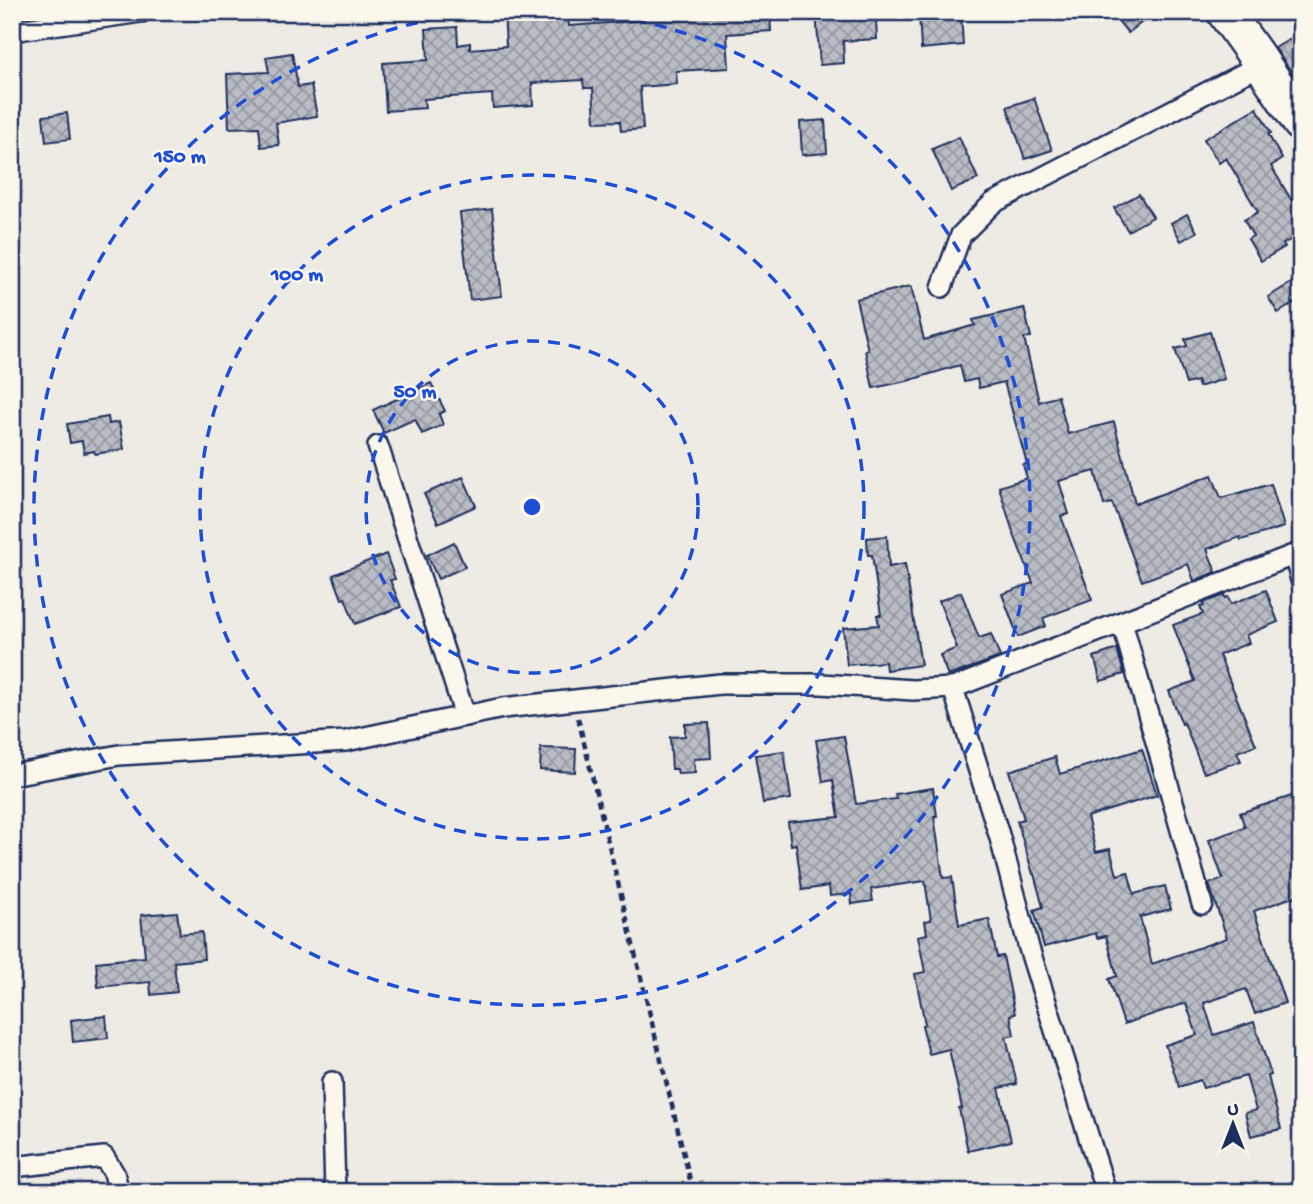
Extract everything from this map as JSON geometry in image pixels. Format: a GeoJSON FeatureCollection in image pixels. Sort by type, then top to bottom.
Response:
{"type":"FeatureCollection","features":[{"type":"Feature","properties":{"kind":"highway"},"geometry":{"type":"LineString","coordinates":[[1225,12],[1301,123]]}},
{"type":"Feature","properties":{"kind":"street"},"geometry":{"type":"LineString","coordinates":[[12,31],[141,12]]}},
{"type":"Feature","properties":{"kind":"street"},"geometry":{"type":"LineString","coordinates":[[942,287],[961,235],[993,203],[1262,64]]}},
{"type":"Feature","properties":{"kind":"street"},"geometry":{"type":"LineString","coordinates":[[378,446],[466,716]]}},
{"type":"Feature","properties":{"kind":"street"},"geometry":{"type":"LineString","coordinates":[[12,775],[119,755],[346,741],[503,708],[720,684],[821,684],[912,690],[953,688],[1297,553],[1301,580]]}},
{"type":"Feature","properties":{"kind":"street"},"geometry":{"type":"LineString","coordinates":[[1122,622],[1202,904]]}},
{"type":"Feature","properties":{"kind":"street"},"geometry":{"type":"LineString","coordinates":[[953,688],[1000,838],[1029,948],[1107,1192]]}},
{"type":"Feature","properties":{"kind":"street"},"geometry":{"type":"LineString","coordinates":[[332,1082],[335,1192]]}},
{"type":"Feature","properties":{"kind":"street"},"geometry":{"type":"LineString","coordinates":[[12,1167],[104,1157],[114,1173],[119,1192]]}},
{"type":"Feature","properties":{"kind":"path"},"geometry":{"type":"LineString","coordinates":[[574,700],[693,1192]]}},
{"type":"Feature","properties":{"kind":"building"},"geometry":{"type":"Polygon","coordinates":[[[504,12],[523,12],[524,18],[568,15],[569,26],[634,21],[634,12],[770,12],[771,31],[727,34],[729,68],[676,71],[677,84],[640,87],[643,129],[621,131],[620,121],[595,122],[593,88],[584,88],[583,80],[532,83],[533,105],[493,108],[492,94],[424,99],[425,108],[386,111],[383,63],[428,60],[426,29],[457,27],[458,45],[470,43],[470,49],[506,46],[504,12]]]}},
{"type":"Feature","properties":{"kind":"building"},"geometry":{"type":"Polygon","coordinates":[[[816,12],[873,12],[877,39],[843,41],[844,63],[820,65],[816,12]]]}},
{"type":"Feature","properties":{"kind":"building"},"geometry":{"type":"Polygon","coordinates":[[[919,12],[961,12],[963,45],[921,49],[919,12]]]}},
{"type":"Feature","properties":{"kind":"building"},"geometry":{"type":"Polygon","coordinates":[[[1111,12],[1155,12],[1128,33],[1111,12]]]}},
{"type":"Feature","properties":{"kind":"building"},"geometry":{"type":"Polygon","coordinates":[[[1290,39],[1301,56],[1301,86],[1275,48],[1290,39]]]}},
{"type":"Feature","properties":{"kind":"building"},"geometry":{"type":"Polygon","coordinates":[[[292,53],[298,87],[311,85],[317,116],[276,123],[279,145],[261,147],[259,127],[229,128],[227,74],[269,72],[266,57],[292,53]]]}},
{"type":"Feature","properties":{"kind":"building"},"geometry":{"type":"Polygon","coordinates":[[[1034,98],[1052,150],[1025,159],[1007,107],[1034,98]]]}},
{"type":"Feature","properties":{"kind":"building"},"geometry":{"type":"Polygon","coordinates":[[[1257,108],[1282,159],[1271,166],[1292,201],[1301,196],[1301,234],[1261,261],[1248,239],[1253,236],[1244,220],[1258,212],[1226,158],[1219,163],[1204,139],[1257,108]]]}},
{"type":"Feature","properties":{"kind":"building"},"geometry":{"type":"Polygon","coordinates":[[[67,113],[70,139],[46,142],[43,116],[67,113]]]}},
{"type":"Feature","properties":{"kind":"building"},"geometry":{"type":"Polygon","coordinates":[[[825,120],[827,153],[802,155],[800,122],[825,120]]]}},
{"type":"Feature","properties":{"kind":"building"},"geometry":{"type":"Polygon","coordinates":[[[959,137],[978,179],[951,191],[932,149],[959,137]]]}},
{"type":"Feature","properties":{"kind":"building"},"geometry":{"type":"Polygon","coordinates":[[[1139,194],[1153,217],[1128,231],[1114,208],[1139,194]]]}},
{"type":"Feature","properties":{"kind":"building"},"geometry":{"type":"Polygon","coordinates":[[[492,209],[502,296],[470,300],[460,213],[492,209]]]}},
{"type":"Feature","properties":{"kind":"building"},"geometry":{"type":"Polygon","coordinates":[[[1187,214],[1197,232],[1181,241],[1171,223],[1187,214]]]}},
{"type":"Feature","properties":{"kind":"building"},"geometry":{"type":"Polygon","coordinates":[[[1301,277],[1301,299],[1278,313],[1268,297],[1301,277]]]}},
{"type":"Feature","properties":{"kind":"building"},"geometry":{"type":"Polygon","coordinates":[[[911,286],[924,340],[975,325],[973,320],[1024,308],[1031,337],[1024,338],[1039,402],[1058,396],[1068,434],[1114,422],[1135,504],[1212,475],[1221,498],[1271,484],[1284,527],[1241,540],[1240,537],[1207,549],[1216,572],[1194,581],[1188,564],[1142,581],[1112,503],[1104,505],[1095,471],[1059,481],[1069,514],[1061,516],[1092,600],[1043,618],[1046,626],[1018,637],[1002,594],[1033,583],[999,487],[1027,478],[1023,465],[1027,464],[1004,382],[979,388],[977,379],[964,382],[960,365],[873,388],[865,350],[868,350],[856,299],[911,286]]]}},
{"type":"Feature","properties":{"kind":"building"},"geometry":{"type":"Polygon","coordinates":[[[1210,332],[1224,379],[1199,387],[1197,381],[1186,384],[1175,349],[1187,346],[1185,339],[1210,332]]]}},
{"type":"Feature","properties":{"kind":"building"},"geometry":{"type":"Polygon","coordinates":[[[431,383],[445,411],[439,414],[443,425],[422,434],[415,419],[384,433],[373,410],[431,383]]]}},
{"type":"Feature","properties":{"kind":"building"},"geometry":{"type":"Polygon","coordinates":[[[108,417],[109,424],[119,422],[124,449],[84,453],[82,441],[70,443],[67,424],[108,417]]]}},
{"type":"Feature","properties":{"kind":"building"},"geometry":{"type":"Polygon","coordinates":[[[463,477],[476,506],[438,523],[424,494],[463,477]]]}},
{"type":"Feature","properties":{"kind":"building"},"geometry":{"type":"Polygon","coordinates":[[[887,536],[889,567],[905,564],[921,665],[886,670],[885,662],[847,665],[843,628],[879,625],[877,615],[881,615],[867,538],[887,536]]]}},
{"type":"Feature","properties":{"kind":"building"},"geometry":{"type":"Polygon","coordinates":[[[454,542],[465,567],[438,579],[427,555],[454,542]]]}},
{"type":"Feature","properties":{"kind":"building"},"geometry":{"type":"Polygon","coordinates":[[[386,554],[395,579],[390,580],[401,607],[355,624],[333,575],[386,554]]]}},
{"type":"Feature","properties":{"kind":"building"},"geometry":{"type":"Polygon","coordinates":[[[1266,590],[1278,622],[1246,635],[1249,643],[1219,655],[1256,745],[1237,752],[1241,761],[1204,773],[1169,691],[1195,681],[1173,625],[1203,614],[1200,607],[1204,606],[1203,603],[1224,595],[1231,604],[1266,590]]]}},
{"type":"Feature","properties":{"kind":"building"},"geometry":{"type":"Polygon","coordinates":[[[961,592],[979,638],[991,634],[1000,657],[948,676],[940,655],[957,648],[939,601],[961,592]]]}},
{"type":"Feature","properties":{"kind":"building"},"geometry":{"type":"Polygon","coordinates":[[[1117,649],[1124,674],[1101,681],[1094,657],[1117,649]]]}},
{"type":"Feature","properties":{"kind":"building"},"geometry":{"type":"Polygon","coordinates":[[[709,723],[711,758],[694,759],[695,773],[678,774],[677,769],[672,769],[670,737],[685,736],[685,724],[709,723]]]}},
{"type":"Feature","properties":{"kind":"building"},"geometry":{"type":"Polygon","coordinates":[[[844,736],[856,804],[896,799],[895,794],[933,788],[943,878],[952,877],[959,925],[989,919],[997,957],[1003,956],[1015,1014],[1010,1015],[1014,1035],[1006,1037],[1017,1084],[999,1088],[1011,1141],[968,1151],[949,1049],[929,1054],[915,974],[925,972],[918,936],[927,934],[925,921],[931,920],[925,881],[871,889],[873,901],[852,904],[851,894],[830,896],[829,886],[802,890],[796,844],[791,845],[788,822],[839,817],[833,780],[823,782],[816,740],[844,736]]]}},
{"type":"Feature","properties":{"kind":"building"},"geometry":{"type":"Polygon","coordinates":[[[541,748],[576,749],[575,772],[540,770],[541,748]]]}},
{"type":"Feature","properties":{"kind":"building"},"geometry":{"type":"Polygon","coordinates":[[[1142,749],[1157,795],[1087,817],[1096,852],[1110,849],[1117,875],[1128,872],[1134,894],[1165,886],[1171,909],[1140,917],[1152,964],[1227,938],[1209,884],[1223,879],[1209,840],[1245,827],[1240,813],[1301,793],[1301,894],[1254,911],[1285,1003],[1255,1014],[1246,989],[1204,1003],[1214,1035],[1254,1022],[1271,1075],[1268,1076],[1281,1129],[1251,1136],[1245,1113],[1256,1110],[1246,1076],[1203,1088],[1200,1080],[1179,1087],[1165,1045],[1197,1035],[1186,1003],[1124,1024],[1109,979],[1117,976],[1106,936],[1097,938],[1096,933],[1044,947],[1034,910],[1043,907],[1017,821],[1024,819],[1009,771],[1055,757],[1060,774],[1142,749]]]}},
{"type":"Feature","properties":{"kind":"building"},"geometry":{"type":"Polygon","coordinates":[[[784,751],[791,799],[763,803],[755,755],[784,751]]]}},
{"type":"Feature","properties":{"kind":"building"},"geometry":{"type":"Polygon","coordinates":[[[177,912],[180,934],[202,932],[204,959],[174,962],[177,992],[151,995],[150,982],[98,987],[96,962],[145,957],[141,915],[177,912]]]}},
{"type":"Feature","properties":{"kind":"building"},"geometry":{"type":"Polygon","coordinates":[[[106,1016],[108,1038],[73,1042],[71,1020],[106,1016]]]}}]}
